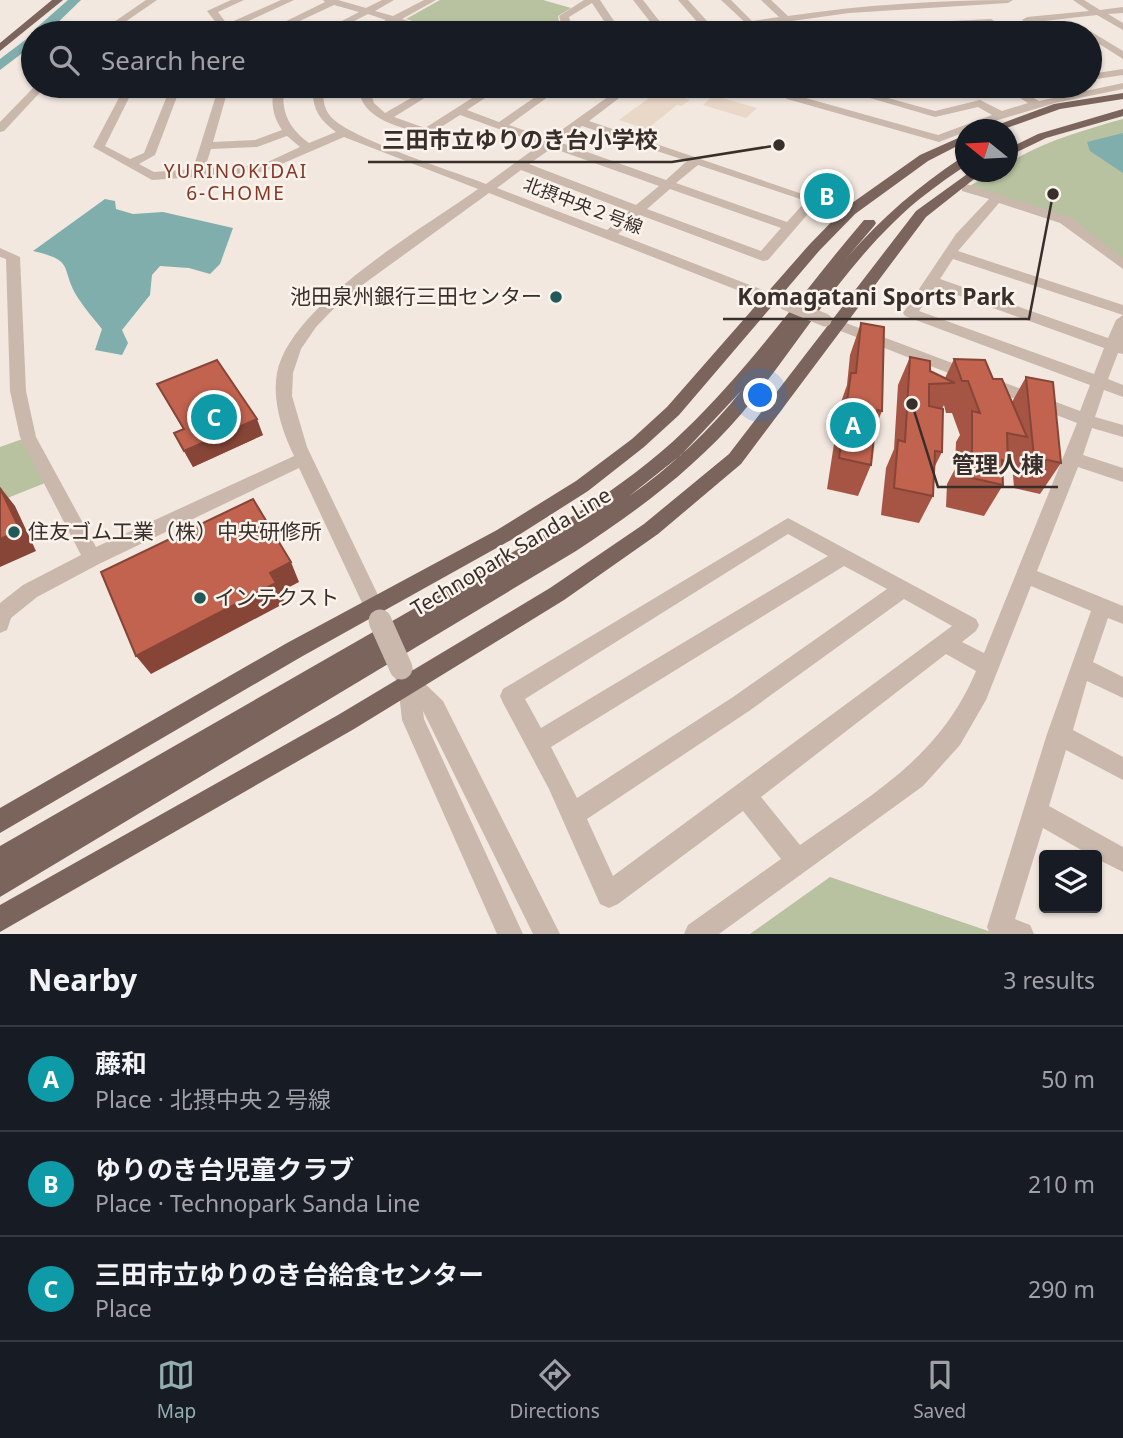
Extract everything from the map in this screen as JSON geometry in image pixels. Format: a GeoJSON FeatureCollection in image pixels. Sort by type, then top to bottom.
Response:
{"type":"FeatureCollection","features":[{"type":"Feature","properties":{"kind":"main road"},"geometry":{"type":"LineString","coordinates":[[33,21],[58,0]]}},
{"type":"Feature","properties":{"kind":"main road"},"geometry":{"type":"LineString","coordinates":[[0,48],[21,31]]}},
{"type":"Feature","properties":{"kind":"main road"},"geometry":{"type":"LineString","coordinates":[[1102,94],[1123,97]]}},
{"type":"Feature","properties":{"kind":"main road"},"geometry":{"type":"LineString","coordinates":[[1018,127],[1123,97]]}},
{"type":"Feature","properties":{"kind":"main road"},"geometry":{"type":"LineString","coordinates":[[1018,120],[1078,98]]}},
{"type":"Feature","properties":{"kind":"main road"},"geometry":{"type":"LineString","coordinates":[[1018,137],[1044,126],[1123,109]]}},
{"type":"Feature","properties":{"kind":"main road"},"geometry":{"type":"LineString","coordinates":[[1018,148],[1042,136],[1123,109]]}},
{"type":"Feature","properties":{"kind":"main road"},"geometry":{"type":"LineString","coordinates":[[0,821],[376,613],[582,486],[638,443],[714,366],[770,298],[850,211],[924,158],[955,143]]}},
{"type":"Feature","properties":{"kind":"main road","name":"Technopark Sanda Line"},"geometry":{"type":"LineString","coordinates":[[0,860],[558,535],[645,475],[690,436],[720,404],[874,218],[903,190],[955,157]]}},
{"type":"Feature","properties":{"kind":"main road","name":"Technopark Sanda Line"},"geometry":{"type":"LineString","coordinates":[[0,884],[569,546],[658,485],[704,444],[734,410],[885,223],[915,194],[955,168]]}},
{"type":"Feature","properties":{"kind":"main road"},"geometry":{"type":"LineString","coordinates":[[0,919],[405,676],[557,594],[651,529],[735,459],[832,322],[921,214],[964,182]]}},
{"type":"Feature","properties":{"kind":"street"},"geometry":{"type":"LineString","coordinates":[[121,21],[152,0]]}},
{"type":"Feature","properties":{"kind":"street"},"geometry":{"type":"LineString","coordinates":[[220,21],[212,11],[239,0]]}},
{"type":"Feature","properties":{"kind":"street"},"geometry":{"type":"LineString","coordinates":[[247,21],[289,0]]}},
{"type":"Feature","properties":{"kind":"street"},"geometry":{"type":"LineString","coordinates":[[349,21],[388,0]]}},
{"type":"Feature","properties":{"kind":"street"},"geometry":{"type":"LineString","coordinates":[[392,21],[431,0]]}},
{"type":"Feature","properties":{"kind":"street"},"geometry":{"type":"LineString","coordinates":[[565,21],[564,16],[593,0],[608,21]]}},
{"type":"Feature","properties":{"kind":"street"},"geometry":{"type":"LineString","coordinates":[[638,0],[654,21]]}},
{"type":"Feature","properties":{"kind":"street"},"geometry":{"type":"LineString","coordinates":[[683,0],[703,21]]}},
{"type":"Feature","properties":{"kind":"street"},"geometry":{"type":"LineString","coordinates":[[726,0],[747,21]]}},
{"type":"Feature","properties":{"kind":"street"},"geometry":{"type":"LineString","coordinates":[[766,0],[786,19]]}},
{"type":"Feature","properties":{"kind":"street"},"geometry":{"type":"LineString","coordinates":[[772,21],[824,14],[848,5],[1008,0]]}},
{"type":"Feature","properties":{"kind":"street"},"geometry":{"type":"LineString","coordinates":[[1078,0],[1123,27]]}},
{"type":"Feature","properties":{"kind":"street"},"geometry":{"type":"LineString","coordinates":[[291,21],[331,1],[400,21]]}},
{"type":"Feature","properties":{"kind":"street"},"geometry":{"type":"LineString","coordinates":[[887,3],[898,21]]}},
{"type":"Feature","properties":{"kind":"street"},"geometry":{"type":"LineString","coordinates":[[816,7],[824,14]]}},
{"type":"Feature","properties":{"kind":"street"},"geometry":{"type":"LineString","coordinates":[[1029,21],[1123,10]]}},
{"type":"Feature","properties":{"kind":"street"},"geometry":{"type":"LineString","coordinates":[[1061,16],[1069,21]]}},
{"type":"Feature","properties":{"kind":"street"},"geometry":{"type":"LineString","coordinates":[[1102,42],[1123,56]]}},
{"type":"Feature","properties":{"kind":"street"},"geometry":{"type":"LineString","coordinates":[[1102,90],[1123,86]]}},
{"type":"Feature","properties":{"kind":"street"},"geometry":{"type":"LineString","coordinates":[[0,130],[30,98]]}},
{"type":"Feature","properties":{"kind":"street"},"geometry":{"type":"LineString","coordinates":[[124,98],[99,147],[152,176],[263,168],[344,133]]}},
{"type":"Feature","properties":{"kind":"street"},"geometry":{"type":"LineString","coordinates":[[129,164],[149,155],[171,98]]}},
{"type":"Feature","properties":{"kind":"street"},"geometry":{"type":"LineString","coordinates":[[198,173],[221,98]]}},
{"type":"Feature","properties":{"kind":"street"},"geometry":{"type":"LineString","coordinates":[[278,98],[276,112],[287,132],[309,148]]}},
{"type":"Feature","properties":{"kind":"street","name":"北摂中央２号線"},"geometry":{"type":"LineString","coordinates":[[317,98],[321,113],[327,121],[344,133],[832,322]]}},
{"type":"Feature","properties":{"kind":"street"},"geometry":{"type":"LineString","coordinates":[[365,98],[373,110],[426,132],[479,98]]}},
{"type":"Feature","properties":{"kind":"street"},"geometry":{"type":"LineString","coordinates":[[386,117],[418,98]]}},
{"type":"Feature","properties":{"kind":"street"},"geometry":{"type":"LineString","coordinates":[[500,126],[541,98]]}},
{"type":"Feature","properties":{"kind":"street"},"geometry":{"type":"LineString","coordinates":[[510,934],[413,720],[405,676],[303,459],[285,415],[283,394],[287,365],[302,335],[318,313],[609,98]]}},
{"type":"Feature","properties":{"kind":"street"},"geometry":{"type":"LineString","coordinates":[[801,98],[939,139],[1001,115],[1065,98]]}},
{"type":"Feature","properties":{"kind":"street"},"geometry":{"type":"LineString","coordinates":[[843,112],[857,98]]}},
{"type":"Feature","properties":{"kind":"street"},"geometry":{"type":"LineString","coordinates":[[888,98],[935,114],[980,103]]}},
{"type":"Feature","properties":{"kind":"street"},"geometry":{"type":"LineString","coordinates":[[972,98],[1001,115]]}},
{"type":"Feature","properties":{"kind":"street"},"geometry":{"type":"LineString","coordinates":[[1027,98],[1037,104]]}},
{"type":"Feature","properties":{"kind":"street"},"geometry":{"type":"LineString","coordinates":[[458,111],[789,227]]}},
{"type":"Feature","properties":{"kind":"street"},"geometry":{"type":"LineString","coordinates":[[519,165],[763,257],[814,200],[579,121]]}},
{"type":"Feature","properties":{"kind":"street"},"geometry":{"type":"LineString","coordinates":[[207,146],[257,143],[287,132]]}},
{"type":"Feature","properties":{"kind":"street"},"geometry":{"type":"LineString","coordinates":[[608,236],[695,161]]}},
{"type":"Feature","properties":{"kind":"street"},"geometry":{"type":"LineString","coordinates":[[966,188],[1065,220],[1123,265]]}},
{"type":"Feature","properties":{"kind":"street"},"geometry":{"type":"LineString","coordinates":[[996,199],[961,237],[910,313],[1123,391]]}},
{"type":"Feature","properties":{"kind":"street"},"geometry":{"type":"LineString","coordinates":[[0,252],[13,257],[18,391],[28,437],[92,558]]}},
{"type":"Feature","properties":{"kind":"street"},"geometry":{"type":"LineString","coordinates":[[950,253],[1123,310]]}},
{"type":"Feature","properties":{"kind":"street"},"geometry":{"type":"LineString","coordinates":[[931,281],[1118,347]]}},
{"type":"Feature","properties":{"kind":"street"},"geometry":{"type":"LineString","coordinates":[[697,934],[915,778],[951,737],[978,693],[989,667],[1073,458],[1098,384],[1118,347],[1123,320]]}},
{"type":"Feature","properties":{"kind":"street"},"geometry":{"type":"LineString","coordinates":[[832,322],[1086,420],[1123,431]]}},
{"type":"Feature","properties":{"kind":"street"},"geometry":{"type":"LineString","coordinates":[[1073,458],[1123,475]]}},
{"type":"Feature","properties":{"kind":"street"},"geometry":{"type":"LineString","coordinates":[[0,624],[1,614],[30,592],[92,558],[303,459]]}},
{"type":"Feature","properties":{"kind":"street"},"geometry":{"type":"LineString","coordinates":[[788,525],[903,589],[969,625],[609,895],[511,696],[788,525]]}},
{"type":"Feature","properties":{"kind":"street"},"geometry":{"type":"LineString","coordinates":[[536,744],[844,556]]}},
{"type":"Feature","properties":{"kind":"street"},"geometry":{"type":"LineString","coordinates":[[1026,575],[1123,615]]}},
{"type":"Feature","properties":{"kind":"street"},"geometry":{"type":"LineString","coordinates":[[571,815],[741,705],[903,589]]}},
{"type":"Feature","properties":{"kind":"street"},"geometry":{"type":"LineString","coordinates":[[1021,934],[1000,927],[1058,734],[1102,607]]}},
{"type":"Feature","properties":{"kind":"street"},"geometry":{"type":"LineString","coordinates":[[945,643],[989,667]]}},
{"type":"Feature","properties":{"kind":"street"},"geometry":{"type":"LineString","coordinates":[[1081,667],[1123,688]]}},
{"type":"Feature","properties":{"kind":"street"},"geometry":{"type":"LineString","coordinates":[[405,676],[435,708],[547,934]]}},
{"type":"Feature","properties":{"kind":"street"},"geometry":{"type":"LineString","coordinates":[[1058,734],[1123,769]]}},
{"type":"Feature","properties":{"kind":"street"},"geometry":{"type":"LineString","coordinates":[[745,795],[799,863]]}},
{"type":"Feature","properties":{"kind":"street"},"geometry":{"type":"LineString","coordinates":[[1035,811],[1123,860]]}},
{"type":"Feature","properties":{"kind":"green space"},"geometry":{"type":"Polygon","coordinates":[[[440,0],[543,0],[571,8],[558,16],[559,21],[406,19],[440,0]]]}},
{"type":"Feature","properties":{"kind":"green space"},"geometry":{"type":"Polygon","coordinates":[[[1123,119],[1123,266],[1065,220],[966,188],[976,182],[1018,182],[1018,158],[1078,132],[1123,119]]]}},
{"type":"Feature","properties":{"kind":"green space"},"geometry":{"type":"Polygon","coordinates":[[[28,437],[50,481],[0,501],[0,447],[28,437]]]}},
{"type":"Feature","properties":{"kind":"green space"},"geometry":{"type":"Polygon","coordinates":[[[830,877],[997,934],[750,934],[830,877]]]}},
{"type":"Feature","properties":{"kind":"shaded area"},"geometry":{"type":"Polygon","coordinates":[[[649,98],[690,100],[681,106],[677,105],[647,129],[619,120],[649,98]]]}},
{"type":"Feature","properties":{"kind":"shaded area"},"geometry":{"type":"Polygon","coordinates":[[[711,98],[722,98],[757,108],[746,118],[703,105],[711,98]]]}},
{"type":"Feature","properties":{"kind":"water"},"geometry":{"type":"Polygon","coordinates":[[[1123,133],[1123,173],[1090,151],[1087,142],[1123,133]]]}},
{"type":"Feature","properties":{"kind":"water"},"geometry":{"type":"Polygon","coordinates":[[[105,199],[115,201],[116,209],[133,214],[163,212],[233,228],[220,264],[210,274],[189,268],[160,266],[152,275],[150,295],[122,330],[128,343],[122,355],[95,350],[102,329],[72,288],[62,262],[33,251],[105,199]]]}},
{"type":"Feature","properties":{"kind":"building"},"geometry":{"type":"Polygon","coordinates":[[[861,323],[884,327],[882,411],[877,410],[871,465],[839,458],[851,373],[856,373],[861,323]]]}},
{"type":"Feature","properties":{"kind":"building"},"geometry":{"type":"Polygon","coordinates":[[[910,357],[930,361],[930,371],[955,383],[929,384],[929,406],[943,409],[942,452],[935,451],[933,496],[894,488],[898,440],[905,442],[910,357]]]}},
{"type":"Feature","properties":{"kind":"building"},"geometry":{"type":"Polygon","coordinates":[[[954,359],[985,360],[993,379],[1002,379],[1027,437],[1007,433],[1008,462],[1002,460],[1003,485],[963,476],[964,453],[972,454],[972,411],[980,413],[968,381],[962,381],[954,359]]]}},
{"type":"Feature","properties":{"kind":"building"},"geometry":{"type":"Polygon","coordinates":[[[217,360],[257,419],[184,451],[174,433],[184,429],[157,384],[217,360]]]}},
{"type":"Feature","properties":{"kind":"building"},"geometry":{"type":"Polygon","coordinates":[[[1026,377],[1053,382],[1061,463],[1034,457],[1026,377]]]}},
{"type":"Feature","properties":{"kind":"building"},"geometry":{"type":"Polygon","coordinates":[[[0,488],[20,530],[0,539],[0,488]]]}},
{"type":"Feature","properties":{"kind":"building","name":"インテクスト"},"geometry":{"type":"Polygon","coordinates":[[[253,499],[291,562],[270,573],[276,583],[136,656],[101,572],[253,499]]]}},
{"type":"Feature","properties":{"kind":"waterway"},"geometry":{"type":"LineString","coordinates":[[52,21],[75,0]]}},
{"type":"Feature","properties":{"kind":"waterway"},"geometry":{"type":"LineString","coordinates":[[0,66],[21,48]]}},
{"type":"Feature","properties":{"kind":"place","name":"三田市立ゆりのき台小学校"},"geometry":{"type":"Point","coordinates":[779,145]}},
{"type":"Feature","properties":{"kind":"place","name":"Komagatani Sports Park"},"geometry":{"type":"Point","coordinates":[1053,194]}},
{"type":"Feature","properties":{"kind":"place","name":"ゆりのき台児童クラブ"},"geometry":{"type":"Point","coordinates":[827,196]}},
{"type":"Feature","properties":{"kind":"place","name":"池田泉州銀行三田センター"},"geometry":{"type":"Point","coordinates":[556,297]}},
{"type":"Feature","properties":{"kind":"place","name":"管理人棟"},"geometry":{"type":"Point","coordinates":[912,404]}},
{"type":"Feature","properties":{"kind":"place","name":"三田市立ゆりのき台給食センター"},"geometry":{"type":"Point","coordinates":[214,417]}},
{"type":"Feature","properties":{"kind":"place","name":"藤和"},"geometry":{"type":"Point","coordinates":[853,425]}},
{"type":"Feature","properties":{"kind":"place","name":"住友ゴム工業（株）中央研修所"},"geometry":{"type":"Point","coordinates":[14,532]}},
{"type":"Feature","properties":{"kind":"place","name":"インテクスト"},"geometry":{"type":"Point","coordinates":[200,598]}},
{"type":"Feature","properties":{"kind":"district","name":"YURINOKIDAI 6-CHOME"},"geometry":{"type":"Point","coordinates":[236,182]}}]}
